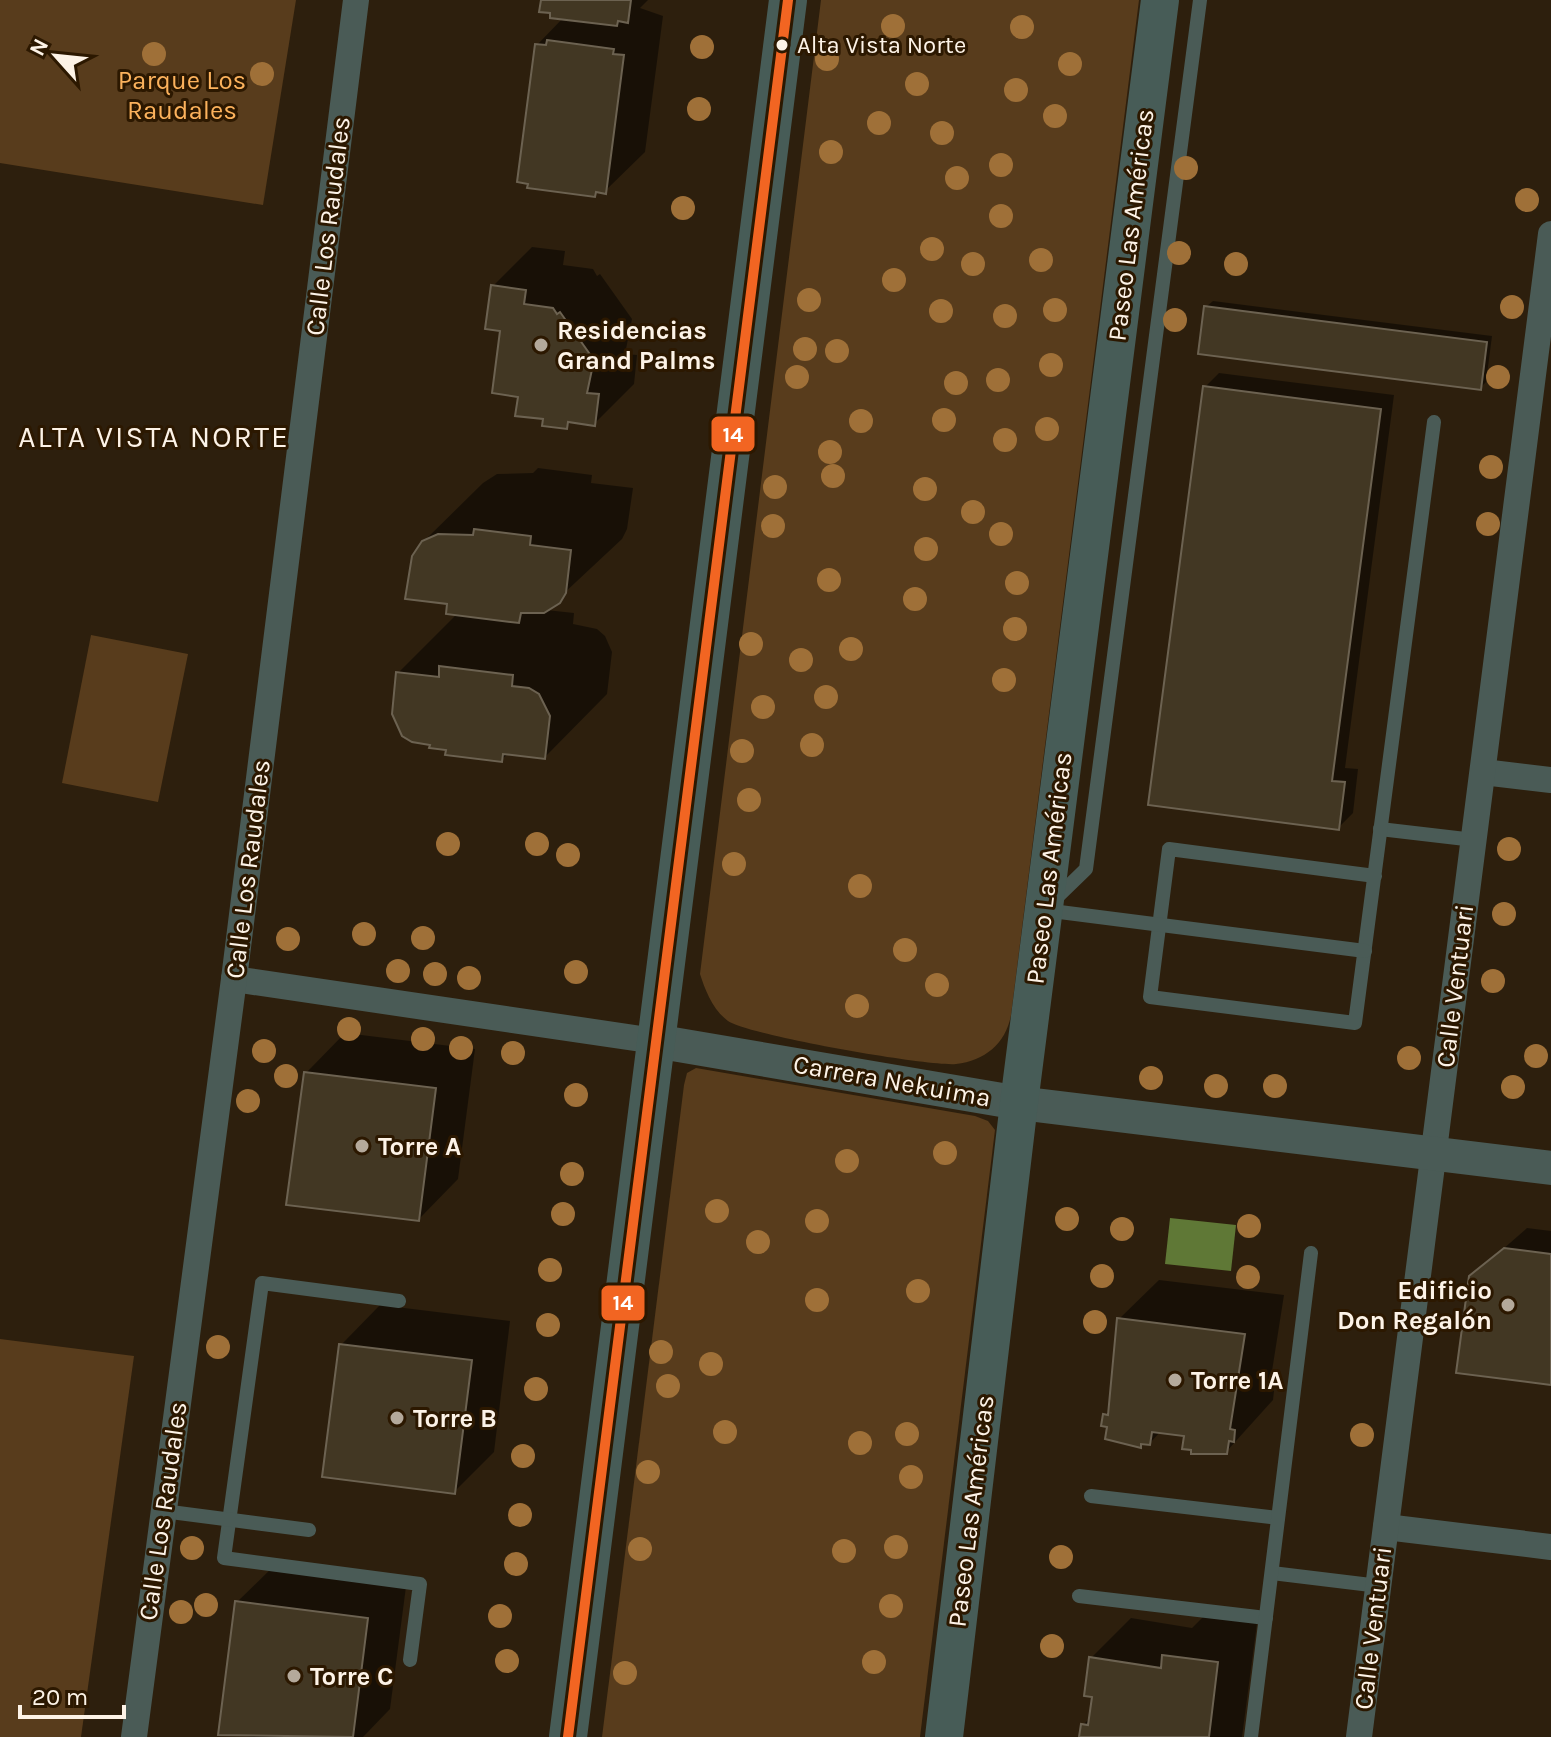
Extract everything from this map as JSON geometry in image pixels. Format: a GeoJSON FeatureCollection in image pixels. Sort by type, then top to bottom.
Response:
{"type":"FeatureCollection","features":[{"type":"Feature","properties":{"kind":"main road"},"geometry":{"type":"LineString","coordinates":[[568,1737],[788,0]]}},
{"type":"Feature","properties":{"kind":"main road","name":"Paseo Las Américas"},"geometry":{"type":"LineString","coordinates":[[944,1737],[1043,910],[1160,0]]}},
{"type":"Feature","properties":{"kind":"street","name":"Calle Los Raudales"},"geometry":{"type":"LineString","coordinates":[[134,1737],[234,979],[356,0]]}},
{"type":"Feature","properties":{"kind":"street","name":"Calle Ventuari"},"geometry":{"type":"LineString","coordinates":[[1359,1737],[1551,234]]}},
{"type":"Feature","properties":{"kind":"street"},"geometry":{"type":"LineString","coordinates":[[1483,772],[1551,780]]}},
{"type":"Feature","properties":{"kind":"street","name":"Carrera Nekuima"},"geometry":{"type":"LineString","coordinates":[[234,979],[655,1041],[1019,1103],[1551,1168]]}},
{"type":"Feature","properties":{"kind":"street"},"geometry":{"type":"LineString","coordinates":[[1386,1527],[1551,1547]]}},
{"type":"Feature","properties":{"kind":"lane"},"geometry":{"type":"LineString","coordinates":[[1043,910],[1086,869],[1200,0]]}},
{"type":"Feature","properties":{"kind":"lane"},"geometry":{"type":"LineString","coordinates":[[1375,876],[1169,849],[1150,997],[1355,1023],[1375,876],[1434,422]]}},
{"type":"Feature","properties":{"kind":"lane"},"geometry":{"type":"LineString","coordinates":[[1380,829],[1474,840]]}},
{"type":"Feature","properties":{"kind":"lane"},"geometry":{"type":"LineString","coordinates":[[1043,910],[1365,951]]}},
{"type":"Feature","properties":{"kind":"lane"},"geometry":{"type":"LineString","coordinates":[[1251,1737],[1311,1253]]}},
{"type":"Feature","properties":{"kind":"lane"},"geometry":{"type":"LineString","coordinates":[[399,1301],[262,1283],[224,1558],[420,1584],[410,1660]]}},
{"type":"Feature","properties":{"kind":"lane"},"geometry":{"type":"LineString","coordinates":[[1091,1496],[1278,1518]]}},
{"type":"Feature","properties":{"kind":"lane"},"geometry":{"type":"LineString","coordinates":[[163,1511],[309,1530]]}},
{"type":"Feature","properties":{"kind":"lane"},"geometry":{"type":"LineString","coordinates":[[1272,1573],[1379,1586]]}},
{"type":"Feature","properties":{"kind":"lane"},"geometry":{"type":"LineString","coordinates":[[1079,1596],[1266,1618]]}},
{"type":"Feature","properties":{"kind":"green space","name":"Parque Los Raudales"},"geometry":{"type":"Polygon","coordinates":[[[0,0],[296,0],[263,205],[0,163],[0,0]]]}},
{"type":"Feature","properties":{"kind":"green space"},"geometry":{"type":"Polygon","coordinates":[[[821,0],[1139,0],[1011,1015],[1004,1034],[992,1049],[976,1059],[956,1064],[912,1061],[839,1049],[742,1027],[728,1021],[714,1006],[700,974],[821,0]]]}},
{"type":"Feature","properties":{"kind":"green space"},"geometry":{"type":"Polygon","coordinates":[[[91,635],[188,654],[158,802],[62,783],[91,635]]]}},
{"type":"Feature","properties":{"kind":"green space"},"geometry":{"type":"Polygon","coordinates":[[[696,1068],[975,1116],[988,1121],[995,1130],[920,1737],[602,1737],[684,1085],[687,1073],[696,1068]]]}},
{"type":"Feature","properties":{"kind":"green space"},"geometry":{"type":"Polygon","coordinates":[[[0,1339],[134,1356],[81,1737],[0,1737],[0,1339]]]}},
{"type":"Feature","properties":{"kind":"shaded area"},"geometry":{"type":"Polygon","coordinates":[[[1170,1218],[1236,1225],[1231,1271],[1165,1264],[1170,1218]]]}},
{"type":"Feature","properties":{"kind":"building"},"geometry":{"type":"Polygon","coordinates":[[[541,0],[631,0],[628,23],[618,21],[617,26],[550,18],[550,13],[539,12],[541,0]]]}},
{"type":"Feature","properties":{"kind":"building"},"geometry":{"type":"Polygon","coordinates":[[[547,40],[614,49],[613,54],[624,55],[606,194],[596,192],[595,197],[527,188],[528,184],[517,182],[535,44],[546,45],[547,40]]]}},
{"type":"Feature","properties":{"kind":"building","name":"Residencias Grand Palms"},"geometry":{"type":"Polygon","coordinates":[[[491,285],[526,290],[524,304],[553,308],[557,314],[560,312],[594,360],[587,393],[599,394],[595,426],[568,422],[567,429],[542,426],[543,419],[515,416],[518,397],[492,393],[500,331],[485,329],[491,285]]]}},
{"type":"Feature","properties":{"kind":"building"},"geometry":{"type":"Polygon","coordinates":[[[1204,306],[1487,342],[1481,390],[1198,354],[1204,306]]]}},
{"type":"Feature","properties":{"kind":"building"},"geometry":{"type":"Polygon","coordinates":[[[1203,386],[1381,409],[1332,781],[1345,782],[1339,830],[1148,805],[1203,386]]]}},
{"type":"Feature","properties":{"kind":"building"},"geometry":{"type":"Polygon","coordinates":[[[474,529],[531,536],[530,545],[571,550],[566,593],[560,603],[544,613],[521,613],[519,623],[446,614],[447,604],[405,599],[412,556],[422,541],[438,534],[473,535],[474,529]]]}},
{"type":"Feature","properties":{"kind":"building"},"geometry":{"type":"Polygon","coordinates":[[[439,666],[513,675],[512,686],[529,688],[539,694],[550,716],[545,759],[503,754],[502,762],[445,755],[446,750],[429,748],[430,745],[412,742],[402,736],[392,714],[396,672],[439,677],[439,666]]]}},
{"type":"Feature","properties":{"kind":"building","name":"Torre A"},"geometry":{"type":"Polygon","coordinates":[[[304,1072],[436,1088],[419,1221],[286,1205],[304,1072]]]}},
{"type":"Feature","properties":{"kind":"building","name":"Edificio Don Regalón"},"geometry":{"type":"Polygon","coordinates":[[[1504,1248],[1551,1254],[1551,1385],[1456,1373],[1469,1276],[1504,1248]]]}},
{"type":"Feature","properties":{"kind":"building","name":"Torre 1A"},"geometry":{"type":"Polygon","coordinates":[[[1117,1318],[1245,1334],[1230,1429],[1235,1430],[1234,1442],[1229,1441],[1227,1454],[1191,1454],[1191,1450],[1182,1449],[1184,1436],[1152,1432],[1150,1445],[1141,1444],[1141,1448],[1105,1439],[1107,1427],[1101,1426],[1103,1414],[1108,1415],[1117,1318]]]}},
{"type":"Feature","properties":{"kind":"building","name":"Torre B"},"geometry":{"type":"Polygon","coordinates":[[[339,1344],[472,1360],[455,1494],[322,1477],[339,1344]]]}},
{"type":"Feature","properties":{"kind":"building","name":"Torre C"},"geometry":{"type":"Polygon","coordinates":[[[235,1601],[368,1618],[353,1737],[218,1735],[235,1601]]]}},
{"type":"Feature","properties":{"kind":"building"},"geometry":{"type":"Polygon","coordinates":[[[1162,1655],[1218,1662],[1209,1737],[1079,1737],[1081,1724],[1088,1725],[1092,1697],[1084,1696],[1089,1657],[1161,1668],[1162,1655]]]}},
{"type":"Feature","properties":{"kind":"transit line","name":"14"},"geometry":{"type":"LineString","coordinates":[[568,1737],[788,0]]}},
{"type":"Feature","properties":{"kind":"place","name":"Alta Vista Norte"},"geometry":{"type":"Point","coordinates":[782,45]}},
{"type":"Feature","properties":{"kind":"place","name":"Residencias Grand Palms"},"geometry":{"type":"Point","coordinates":[541,345]}},
{"type":"Feature","properties":{"kind":"place","name":"Torre A"},"geometry":{"type":"Point","coordinates":[362,1146]}},
{"type":"Feature","properties":{"kind":"place","name":"Edificio Don Regalón"},"geometry":{"type":"Point","coordinates":[1508,1305]}},
{"type":"Feature","properties":{"kind":"place","name":"Torre 1A"},"geometry":{"type":"Point","coordinates":[1175,1380]}},
{"type":"Feature","properties":{"kind":"place","name":"Torre B"},"geometry":{"type":"Point","coordinates":[397,1418]}},
{"type":"Feature","properties":{"kind":"place","name":"Torre C"},"geometry":{"type":"Point","coordinates":[294,1676]}},
{"type":"Feature","properties":{"kind":"district","name":"ALTA VISTA NORTE"},"geometry":{"type":"Point","coordinates":[154,437]}}]}
